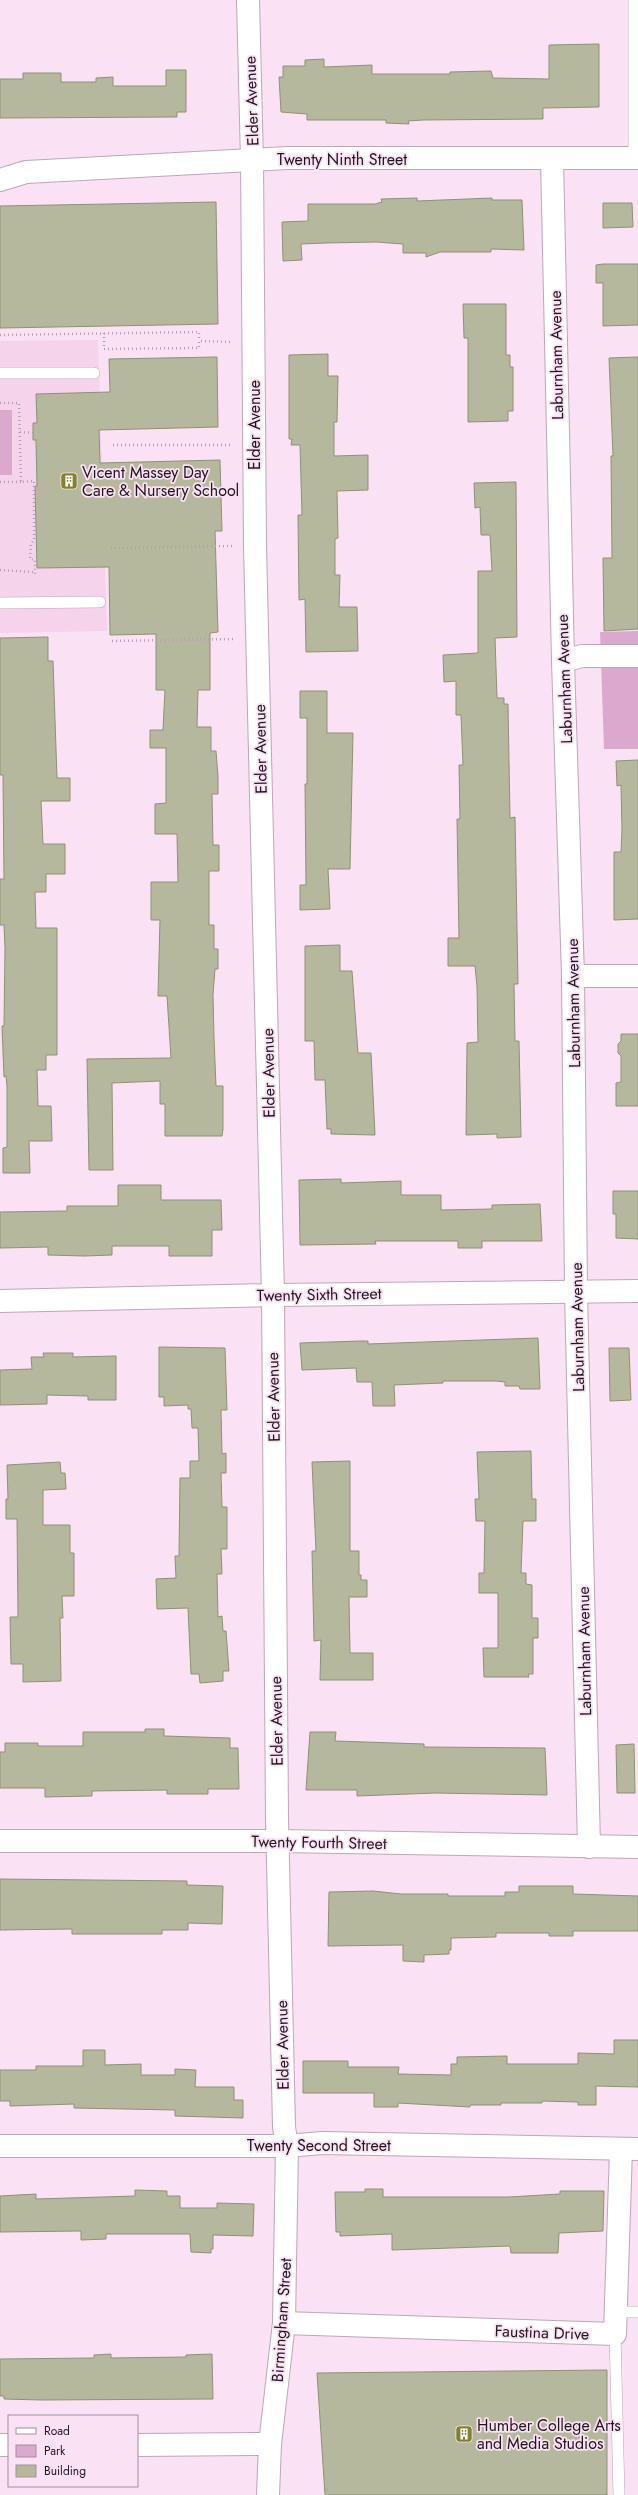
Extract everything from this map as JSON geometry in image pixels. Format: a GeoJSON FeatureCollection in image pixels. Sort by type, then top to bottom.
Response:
{"type":"FeatureCollection","features":[{"type":"Feature","properties":{"kind":"street","name":"Elder Avenue"},"geometry":{"type":"LineString","coordinates":[[248,0],[252,160],[255,546],[273,1295],[278,1841],[284,2127],[287,2146]]}},
{"type":"Feature","properties":{"kind":"street","name":"Twenty Ninth Street"},"geometry":{"type":"LineString","coordinates":[[0,180],[26,172],[252,160],[636,158]]}},
{"type":"Feature","properties":{"kind":"street","name":"Laburnham Avenue"},"geometry":{"type":"LineString","coordinates":[[552,159],[563,660],[573,976],[576,1292],[589,1847]]}},
{"type":"Feature","properties":{"kind":"street"},"geometry":{"type":"LineString","coordinates":[[563,660],[582,656],[638,656]]}},
{"type":"Feature","properties":{"kind":"street"},"geometry":{"type":"LineString","coordinates":[[573,976],[638,976]]}},
{"type":"Feature","properties":{"kind":"street","name":"Twenty Sixth Street"},"geometry":{"type":"LineString","coordinates":[[0,1301],[273,1295],[638,1291]]}},
{"type":"Feature","properties":{"kind":"street","name":"Twenty Fourth Street"},"geometry":{"type":"LineString","coordinates":[[0,1841],[278,1841],[638,1847]]}},
{"type":"Feature","properties":{"kind":"street","name":"Twenty Second Street"},"geometry":{"type":"LineString","coordinates":[[0,2146],[287,2146],[322,2143],[630,2149]]}},
{"type":"Feature","properties":{"kind":"street","name":"Birmingham Street"},"geometry":{"type":"LineString","coordinates":[[268,2495],[270,2444],[284,2323],[287,2146]]}},
{"type":"Feature","properties":{"kind":"street"},"geometry":{"type":"LineString","coordinates":[[615,2334],[628,2312],[630,2149]]}},
{"type":"Feature","properties":{"kind":"street","name":"Faustina Drive"},"geometry":{"type":"LineString","coordinates":[[284,2323],[615,2334]]}},
{"type":"Feature","properties":{"kind":"street"},"geometry":{"type":"LineString","coordinates":[[138,2445],[270,2444]]}},
{"type":"Feature","properties":{"kind":"lane"},"geometry":{"type":"LineString","coordinates":[[634,0],[636,158]]}},
{"type":"Feature","properties":{"kind":"lane"},"geometry":{"type":"LineString","coordinates":[[0,373],[94,373]]}},
{"type":"Feature","properties":{"kind":"lane"},"geometry":{"type":"LineString","coordinates":[[0,603],[100,602]]}},
{"type":"Feature","properties":{"kind":"lane"},"geometry":{"type":"LineString","coordinates":[[615,2334],[620,2495]]}},
{"type":"Feature","properties":{"kind":"path"},"geometry":{"type":"LineString","coordinates":[[0,335],[104,333],[199,332],[199,348],[104,350],[104,333]]}},
{"type":"Feature","properties":{"kind":"path"},"geometry":{"type":"LineString","coordinates":[[199,341],[236,342]]}},
{"type":"Feature","properties":{"kind":"path"},"geometry":{"type":"LineString","coordinates":[[0,403],[19,403],[21,482]]}},
{"type":"Feature","properties":{"kind":"path"},"geometry":{"type":"LineString","coordinates":[[20,432],[33,433]]}},
{"type":"Feature","properties":{"kind":"path"},"geometry":{"type":"LineString","coordinates":[[113,446],[238,445]]}},
{"type":"Feature","properties":{"kind":"path"},"geometry":{"type":"LineString","coordinates":[[0,482],[34,481],[34,540],[30,544],[30,559],[35,560],[35,573],[0,570]]}},
{"type":"Feature","properties":{"kind":"path"},"geometry":{"type":"LineString","coordinates":[[111,548],[255,546]]}},
{"type":"Feature","properties":{"kind":"path"},"geometry":{"type":"LineString","coordinates":[[112,641],[241,639]]}},
{"type":"Feature","properties":{"kind":"shaded area"},"geometry":{"type":"Polygon","coordinates":[[[98,340],[107,631],[0,633],[0,341],[98,340]]]}},
{"type":"Feature","properties":{"kind":"green space"},"geometry":{"type":"Polygon","coordinates":[[[0,410],[12,410],[12,475],[0,475],[0,410]]]}},
{"type":"Feature","properties":{"kind":"green space"},"geometry":{"type":"Polygon","coordinates":[[[638,631],[638,749],[604,749],[600,632],[638,631]]]}},
{"type":"Feature","properties":{"kind":"building"},"geometry":{"type":"Polygon","coordinates":[[[599,44],[599,107],[543,108],[543,119],[423,120],[408,121],[409,124],[386,123],[386,120],[307,120],[307,114],[281,112],[279,77],[283,77],[283,66],[305,66],[305,60],[324,59],[324,67],[372,65],[372,74],[450,74],[450,72],[491,71],[493,78],[549,79],[549,45],[599,44]]]}},
{"type":"Feature","properties":{"kind":"building"},"geometry":{"type":"Polygon","coordinates":[[[166,70],[186,70],[186,112],[177,112],[177,117],[0,118],[0,79],[23,79],[23,73],[61,73],[61,82],[96,82],[96,78],[113,77],[113,86],[166,86],[166,70]]]}},
{"type":"Feature","properties":{"kind":"building"},"geometry":{"type":"Polygon","coordinates":[[[417,198],[417,201],[492,198],[492,200],[522,200],[524,250],[491,249],[491,252],[440,252],[426,257],[426,253],[403,253],[403,244],[376,242],[301,244],[302,260],[283,261],[282,222],[308,221],[308,204],[375,204],[382,202],[381,199],[417,198]]]}},
{"type":"Feature","properties":{"kind":"building"},"geometry":{"type":"Polygon","coordinates":[[[216,202],[218,324],[0,328],[0,206],[216,202]]]}},
{"type":"Feature","properties":{"kind":"building"},"geometry":{"type":"Polygon","coordinates":[[[603,203],[632,203],[633,227],[603,228],[603,203]]]}},
{"type":"Feature","properties":{"kind":"building"},"geometry":{"type":"Polygon","coordinates":[[[638,264],[638,325],[603,326],[603,283],[596,283],[596,265],[638,264]]]}},
{"type":"Feature","properties":{"kind":"building"},"geometry":{"type":"Polygon","coordinates":[[[463,304],[506,304],[506,355],[510,355],[510,367],[513,367],[513,411],[508,411],[508,421],[468,422],[468,338],[464,338],[463,304]]]}},
{"type":"Feature","properties":{"kind":"building"},"geometry":{"type":"Polygon","coordinates":[[[328,354],[328,376],[338,376],[337,422],[334,422],[334,456],[368,455],[368,490],[337,491],[338,538],[335,539],[335,575],[340,575],[339,607],[357,607],[358,651],[306,652],[305,599],[299,600],[298,515],[302,515],[300,445],[291,445],[292,439],[289,439],[289,355],[328,354]]]}},
{"type":"Feature","properties":{"kind":"building"},"geometry":{"type":"Polygon","coordinates":[[[217,357],[218,427],[99,430],[100,463],[220,460],[222,531],[215,531],[218,632],[210,633],[210,690],[198,690],[197,727],[211,727],[211,751],[216,751],[218,776],[218,794],[212,794],[213,845],[219,845],[219,871],[209,871],[209,925],[214,925],[214,949],[218,949],[218,969],[215,969],[213,995],[216,1086],[223,1086],[222,1136],[165,1136],[165,1104],[160,1104],[160,1081],[112,1083],[113,1170],[89,1170],[87,1059],[171,1058],[167,996],[158,996],[160,920],[151,920],[151,882],[178,882],[177,834],[155,834],[155,804],[166,803],[166,748],[150,748],[150,730],[163,730],[165,690],[156,690],[156,634],[110,635],[109,567],[37,568],[35,486],[37,486],[36,440],[33,440],[33,423],[37,423],[36,394],[110,392],[109,359],[217,357]]]}},
{"type":"Feature","properties":{"kind":"building"},"geometry":{"type":"Polygon","coordinates":[[[638,357],[638,629],[604,631],[603,558],[612,558],[611,456],[613,456],[609,358],[638,357]]]}},
{"type":"Feature","properties":{"kind":"building"},"geometry":{"type":"Polygon","coordinates":[[[516,482],[517,637],[495,638],[497,698],[504,698],[504,704],[508,704],[510,818],[515,817],[518,984],[514,984],[515,1041],[519,1041],[521,1137],[497,1138],[497,1134],[466,1135],[467,1043],[478,1042],[477,986],[475,966],[448,966],[448,938],[459,938],[457,819],[460,819],[459,765],[463,765],[461,715],[456,715],[456,681],[444,682],[443,655],[478,653],[478,571],[492,571],[490,535],[481,535],[480,507],[475,508],[474,483],[516,482]]]}},
{"type":"Feature","properties":{"kind":"building"},"geometry":{"type":"Polygon","coordinates":[[[48,637],[48,661],[53,661],[57,778],[70,778],[70,801],[41,801],[43,844],[65,844],[65,874],[46,874],[46,892],[35,892],[36,928],[57,928],[57,1055],[46,1055],[46,1070],[37,1070],[38,1106],[51,1106],[52,1141],[29,1141],[30,1173],[3,1173],[3,1148],[7,1147],[7,1086],[6,1076],[4,1077],[2,1026],[4,1026],[4,925],[0,925],[0,879],[4,879],[3,775],[0,775],[0,638],[48,637]]]}},
{"type":"Feature","properties":{"kind":"building"},"geometry":{"type":"Polygon","coordinates":[[[300,691],[327,691],[327,733],[353,733],[350,869],[328,869],[330,909],[300,910],[300,885],[306,885],[305,784],[307,784],[307,718],[300,718],[300,691]]]}},
{"type":"Feature","properties":{"kind":"building"},"geometry":{"type":"Polygon","coordinates":[[[638,760],[638,919],[614,920],[614,852],[621,852],[622,830],[621,785],[617,786],[616,761],[638,760]]]}},
{"type":"Feature","properties":{"kind":"building"},"geometry":{"type":"Polygon","coordinates":[[[340,945],[340,971],[352,971],[358,1053],[371,1053],[375,1135],[331,1134],[331,1129],[327,1129],[325,1080],[315,1080],[314,1041],[305,1041],[305,946],[340,945]]]}},
{"type":"Feature","properties":{"kind":"building"},"geometry":{"type":"Polygon","coordinates":[[[621,1034],[638,1034],[638,1106],[616,1106],[616,1083],[621,1082],[621,1056],[618,1053],[618,1044],[621,1041],[621,1034]]]}},
{"type":"Feature","properties":{"kind":"building"},"geometry":{"type":"Polygon","coordinates":[[[341,1179],[341,1183],[401,1181],[401,1195],[441,1195],[441,1210],[492,1209],[492,1205],[540,1204],[542,1241],[482,1241],[482,1248],[458,1248],[458,1241],[375,1241],[376,1244],[300,1245],[299,1180],[341,1179]]]}},
{"type":"Feature","properties":{"kind":"building"},"geometry":{"type":"Polygon","coordinates":[[[118,1185],[161,1185],[161,1200],[221,1200],[222,1230],[212,1230],[212,1256],[169,1256],[169,1246],[112,1246],[112,1255],[85,1256],[48,1255],[48,1247],[0,1248],[0,1212],[67,1211],[67,1206],[118,1206],[118,1185]]]}},
{"type":"Feature","properties":{"kind":"building"},"geometry":{"type":"Polygon","coordinates":[[[613,1191],[638,1191],[638,1239],[616,1238],[616,1214],[613,1214],[613,1191]]]}},
{"type":"Feature","properties":{"kind":"building"},"geometry":{"type":"Polygon","coordinates":[[[538,1338],[540,1389],[520,1389],[519,1386],[505,1386],[505,1382],[496,1381],[443,1381],[443,1383],[394,1385],[395,1406],[373,1406],[372,1382],[357,1382],[356,1368],[302,1370],[300,1343],[368,1341],[368,1344],[538,1338]]]}},
{"type":"Feature","properties":{"kind":"building"},"geometry":{"type":"Polygon","coordinates":[[[159,1347],[225,1348],[227,1410],[221,1410],[222,1454],[226,1453],[226,1473],[221,1473],[222,1507],[227,1507],[227,1549],[221,1549],[222,1574],[217,1574],[218,1617],[222,1616],[223,1631],[226,1631],[229,1671],[223,1671],[223,1681],[200,1683],[199,1674],[191,1674],[188,1608],[157,1609],[156,1579],[176,1578],[175,1556],[179,1556],[180,1478],[190,1478],[190,1461],[199,1461],[198,1428],[192,1428],[191,1409],[188,1409],[188,1405],[164,1406],[164,1397],[159,1397],[159,1347]]]}},
{"type":"Feature","properties":{"kind":"building"},"geometry":{"type":"Polygon","coordinates":[[[609,1348],[629,1348],[631,1400],[610,1401],[609,1348]]]}},
{"type":"Feature","properties":{"kind":"building"},"geometry":{"type":"Polygon","coordinates":[[[43,1353],[73,1353],[73,1357],[116,1356],[116,1400],[88,1400],[88,1396],[47,1395],[47,1404],[0,1405],[0,1370],[32,1369],[31,1357],[44,1357],[43,1353]]]}},
{"type":"Feature","properties":{"kind":"building"},"geometry":{"type":"Polygon","coordinates":[[[531,1451],[532,1499],[536,1499],[536,1521],[523,1521],[521,1573],[526,1573],[526,1584],[532,1585],[532,1618],[538,1618],[538,1638],[533,1638],[533,1674],[528,1674],[529,1677],[484,1677],[483,1648],[498,1648],[498,1593],[479,1593],[479,1573],[484,1573],[485,1521],[476,1521],[475,1499],[479,1499],[477,1452],[531,1451]]]}},
{"type":"Feature","properties":{"kind":"building"},"geometry":{"type":"Polygon","coordinates":[[[350,1461],[350,1551],[359,1551],[359,1575],[361,1575],[361,1580],[367,1580],[367,1597],[349,1597],[350,1653],[373,1653],[373,1680],[320,1680],[321,1640],[314,1641],[312,1551],[316,1551],[312,1462],[350,1461]]]}},
{"type":"Feature","properties":{"kind":"building"},"geometry":{"type":"Polygon","coordinates":[[[60,1462],[61,1473],[65,1473],[66,1489],[43,1490],[43,1525],[70,1525],[70,1553],[74,1553],[74,1596],[62,1596],[63,1618],[60,1618],[61,1681],[23,1682],[23,1664],[11,1664],[10,1617],[18,1617],[17,1519],[6,1519],[6,1499],[8,1499],[7,1465],[60,1462]]]}},
{"type":"Feature","properties":{"kind":"building"},"geometry":{"type":"Polygon","coordinates":[[[145,1729],[164,1729],[164,1736],[230,1738],[230,1748],[238,1748],[239,1789],[208,1789],[208,1794],[167,1794],[167,1790],[92,1791],[92,1796],[45,1797],[45,1788],[0,1788],[0,1752],[5,1752],[5,1743],[38,1743],[38,1746],[83,1746],[83,1732],[145,1732],[145,1729]]]}},
{"type":"Feature","properties":{"kind":"building"},"geometry":{"type":"Polygon","coordinates":[[[310,1732],[336,1732],[335,1741],[424,1744],[424,1747],[545,1748],[547,1795],[435,1793],[357,1796],[357,1790],[306,1790],[310,1732]]]}},
{"type":"Feature","properties":{"kind":"building"},"geometry":{"type":"Polygon","coordinates":[[[634,1744],[635,1793],[617,1793],[616,1745],[634,1744]]]}},
{"type":"Feature","properties":{"kind":"building"},"geometry":{"type":"Polygon","coordinates":[[[0,1879],[187,1881],[187,1885],[223,1886],[222,1924],[188,1923],[188,1930],[162,1930],[162,1934],[72,1934],[72,1929],[0,1930],[0,1879]]]}},
{"type":"Feature","properties":{"kind":"building"},"geometry":{"type":"Polygon","coordinates":[[[519,1886],[573,1886],[573,1894],[638,1896],[638,1931],[573,1931],[573,1936],[549,1936],[549,1933],[496,1933],[496,1937],[451,1938],[451,1950],[449,1950],[449,1954],[424,1955],[424,1962],[403,1961],[403,1945],[328,1946],[329,1892],[373,1891],[401,1894],[448,1894],[448,1896],[505,1896],[505,1892],[519,1892],[519,1886]]]}},
{"type":"Feature","properties":{"kind":"building"},"geometry":{"type":"Polygon","coordinates":[[[614,2040],[638,2040],[638,2087],[596,2086],[596,2105],[578,2105],[578,2102],[542,2101],[542,2103],[470,2105],[470,2107],[398,2103],[398,2107],[374,2107],[374,2093],[303,2093],[303,2061],[348,2061],[348,2067],[399,2067],[398,2074],[451,2075],[451,2064],[457,2064],[457,2057],[507,2056],[507,2064],[578,2064],[578,2053],[614,2054],[614,2040]]]}},
{"type":"Feature","properties":{"kind":"building"},"geometry":{"type":"Polygon","coordinates":[[[83,2050],[105,2050],[105,2065],[141,2064],[141,2075],[175,2075],[175,2069],[196,2070],[195,2087],[234,2087],[234,2100],[243,2100],[243,2118],[175,2116],[175,2110],[74,2108],[74,2104],[10,2106],[10,2101],[0,2101],[0,2070],[36,2070],[36,2066],[83,2066],[83,2050]]]}},
{"type":"Feature","properties":{"kind":"building"},"geometry":{"type":"Polygon","coordinates":[[[365,2189],[383,2189],[383,2197],[509,2197],[560,2194],[560,2191],[604,2191],[603,2231],[559,2233],[558,2253],[511,2253],[510,2246],[392,2250],[392,2234],[340,2236],[340,2232],[336,2232],[335,2192],[365,2192],[365,2189]]]}},
{"type":"Feature","properties":{"kind":"building"},"geometry":{"type":"Polygon","coordinates":[[[135,2190],[167,2191],[167,2196],[180,2196],[180,2208],[217,2208],[217,2203],[254,2204],[253,2236],[213,2235],[213,2249],[211,2249],[211,2253],[191,2252],[190,2234],[106,2234],[106,2239],[81,2240],[81,2231],[0,2232],[0,2196],[36,2194],[36,2199],[135,2196],[135,2190]]]}},
{"type":"Feature","properties":{"kind":"building"},"geometry":{"type":"Polygon","coordinates":[[[111,2354],[111,2358],[186,2357],[186,2355],[212,2354],[213,2399],[41,2400],[4,2399],[4,2396],[0,2396],[0,2359],[94,2358],[94,2355],[111,2354]]]}},
{"type":"Feature","properties":{"kind":"building","name":"Humber College Arts and Media Studios"},"geometry":{"type":"Polygon","coordinates":[[[607,2370],[607,2495],[325,2495],[317,2373],[607,2370]]]}},
{"type":"Feature","properties":{"kind":"place","name":"Vicent Massey Day Care & Nursery School"},"geometry":{"type":"Point","coordinates":[69,481]}},
{"type":"Feature","properties":{"kind":"place","name":"Humber College Arts and Media Studios"},"geometry":{"type":"Point","coordinates":[464,2434]}}]}
